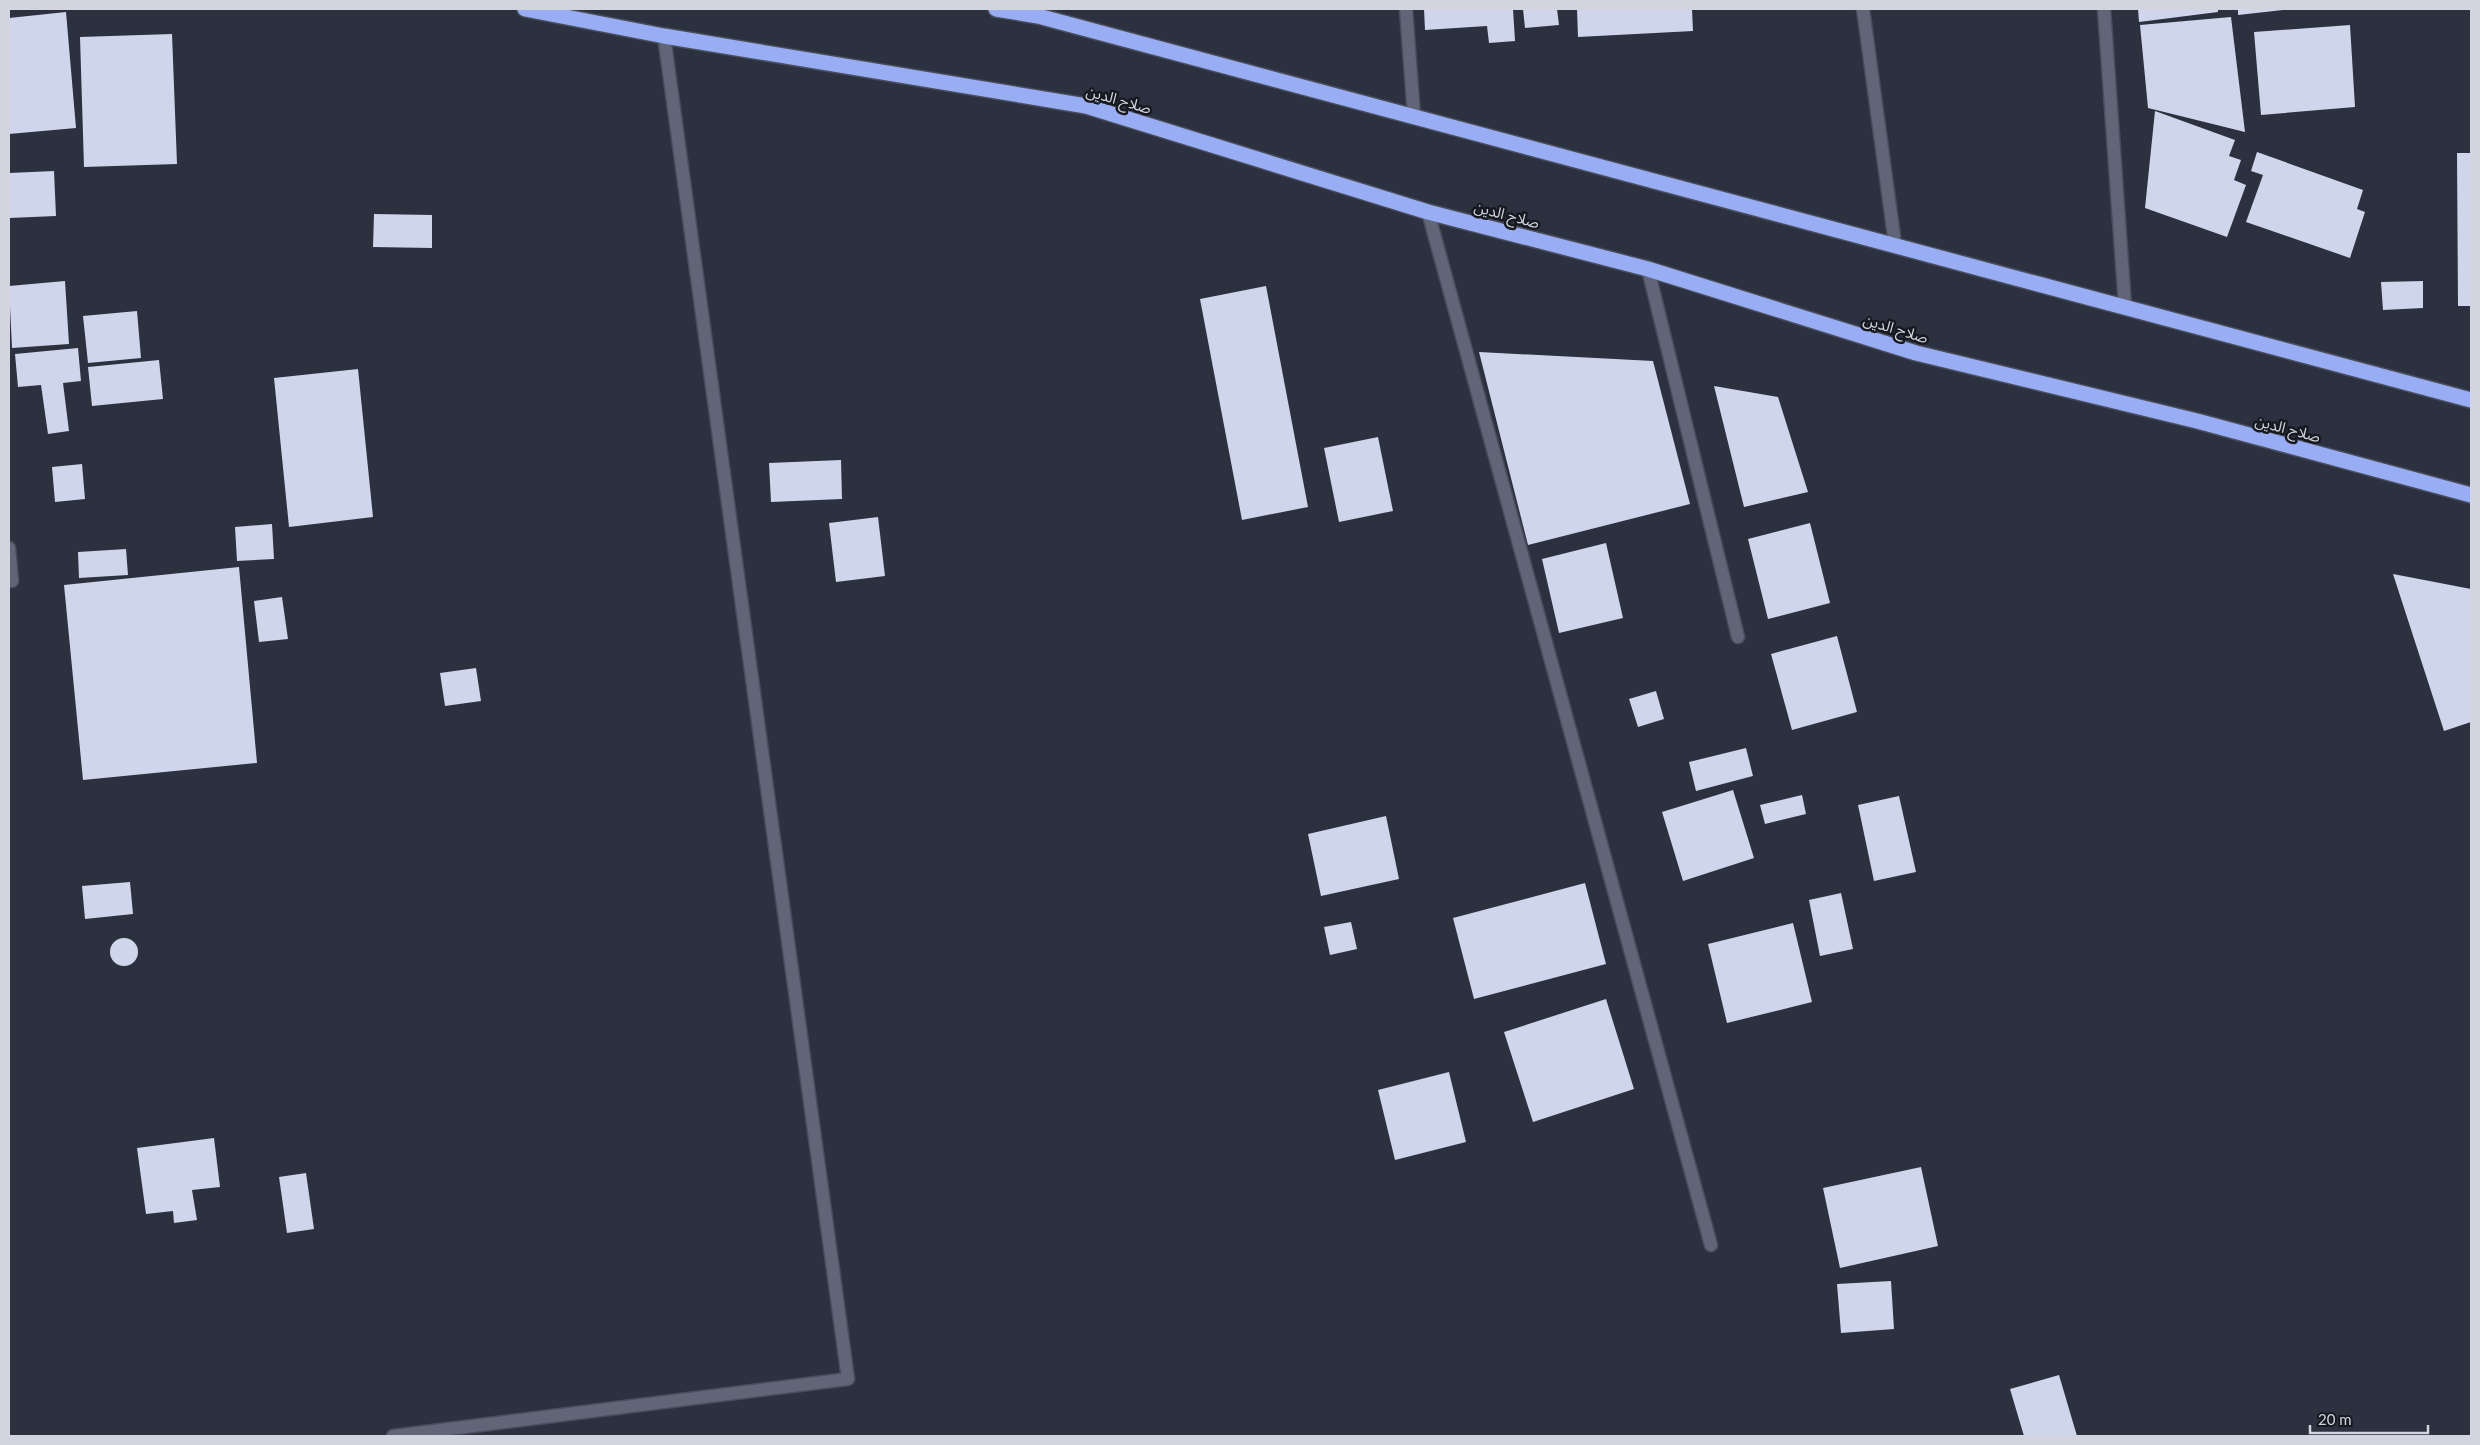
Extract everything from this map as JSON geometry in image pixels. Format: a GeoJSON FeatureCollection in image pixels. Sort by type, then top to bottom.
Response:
{"type":"FeatureCollection","features":[{"type":"Feature","properties":{"kind":"highway","name":"صلاح الدين"},"geometry":{"type":"LineString","coordinates":[[525,9],[664,36],[1086,106],[1428,212],[1648,269],[1916,353],[2197,421],[2471,495]]}},
{"type":"Feature","properties":{"kind":"highway"},"geometry":{"type":"LineString","coordinates":[[996,9],[1038,12],[1414,116],[2471,400]]}},
{"type":"Feature","properties":{"kind":"street"},"geometry":{"type":"LineString","coordinates":[[1406,9],[1414,116]]}},
{"type":"Feature","properties":{"kind":"street"},"geometry":{"type":"LineString","coordinates":[[1863,9],[1895,244]]}},
{"type":"Feature","properties":{"kind":"street"},"geometry":{"type":"LineString","coordinates":[[2104,9],[2126,306]]}},
{"type":"Feature","properties":{"kind":"street"},"geometry":{"type":"LineString","coordinates":[[392,1436],[848,1379],[664,36]]}},
{"type":"Feature","properties":{"kind":"street"},"geometry":{"type":"LineString","coordinates":[[1428,212],[1711,1244]]}},
{"type":"Feature","properties":{"kind":"street"},"geometry":{"type":"LineString","coordinates":[[1648,269],[1738,637]]}},
{"type":"Feature","properties":{"kind":"street"},"geometry":{"type":"LineString","coordinates":[[9,548],[12,580]]}},
{"type":"Feature","properties":{"kind":"building"},"geometry":{"type":"Polygon","coordinates":[[[1424,9],[1513,9],[1515,41],[1489,43],[1487,26],[1425,30],[1424,9]]]}},
{"type":"Feature","properties":{"kind":"building"},"geometry":{"type":"Polygon","coordinates":[[[1523,9],[1557,9],[1559,25],[1525,28],[1523,9]]]}},
{"type":"Feature","properties":{"kind":"building"},"geometry":{"type":"Polygon","coordinates":[[[1577,9],[1692,9],[1693,31],[1578,37],[1577,9]]]}},
{"type":"Feature","properties":{"kind":"building"},"geometry":{"type":"Polygon","coordinates":[[[2138,9],[2218,9],[2218,12],[2139,22],[2138,9]]]}},
{"type":"Feature","properties":{"kind":"building"},"geometry":{"type":"Polygon","coordinates":[[[2238,9],[2283,9],[2283,10],[2238,15],[2238,9]]]}},
{"type":"Feature","properties":{"kind":"building"},"geometry":{"type":"Polygon","coordinates":[[[66,12],[76,128],[9,134],[9,18],[66,12]]]}},
{"type":"Feature","properties":{"kind":"building"},"geometry":{"type":"Polygon","coordinates":[[[2231,17],[2245,132],[2148,108],[2140,25],[2231,17]]]}},
{"type":"Feature","properties":{"kind":"building"},"geometry":{"type":"Polygon","coordinates":[[[2350,25],[2355,107],[2261,115],[2254,32],[2350,25]]]}},
{"type":"Feature","properties":{"kind":"building"},"geometry":{"type":"Polygon","coordinates":[[[172,34],[177,164],[84,167],[80,37],[172,34]]]}},
{"type":"Feature","properties":{"kind":"building"},"geometry":{"type":"Polygon","coordinates":[[[2155,111],[2235,140],[2229,156],[2241,160],[2234,180],[2246,185],[2227,237],[2145,208],[2155,111]]]}},
{"type":"Feature","properties":{"kind":"building"},"geometry":{"type":"Polygon","coordinates":[[[2257,152],[2363,190],[2357,209],[2365,212],[2350,258],[2246,222],[2263,175],[2251,171],[2257,152]]]}},
{"type":"Feature","properties":{"kind":"building"},"geometry":{"type":"Polygon","coordinates":[[[2457,153],[2471,153],[2471,306],[2458,306],[2457,153]]]}},
{"type":"Feature","properties":{"kind":"building"},"geometry":{"type":"Polygon","coordinates":[[[54,171],[56,216],[9,218],[9,173],[54,171]]]}},
{"type":"Feature","properties":{"kind":"building"},"geometry":{"type":"Polygon","coordinates":[[[374,214],[432,215],[432,248],[373,247],[374,214]]]}},
{"type":"Feature","properties":{"kind":"building"},"geometry":{"type":"Polygon","coordinates":[[[65,281],[69,344],[12,348],[9,286],[65,281]]]}},
{"type":"Feature","properties":{"kind":"building"},"geometry":{"type":"Polygon","coordinates":[[[2423,281],[2423,308],[2383,310],[2381,282],[2423,281]]]}},
{"type":"Feature","properties":{"kind":"building"},"geometry":{"type":"Polygon","coordinates":[[[1266,286],[1308,507],[1242,520],[1200,299],[1266,286]]]}},
{"type":"Feature","properties":{"kind":"building"},"geometry":{"type":"Polygon","coordinates":[[[137,311],[141,358],[88,363],[83,316],[137,311]]]}},
{"type":"Feature","properties":{"kind":"building"},"geometry":{"type":"Polygon","coordinates":[[[78,348],[81,381],[63,383],[69,431],[48,434],[41,385],[18,387],[15,354],[78,348]]]}},
{"type":"Feature","properties":{"kind":"building"},"geometry":{"type":"Polygon","coordinates":[[[1479,352],[1653,361],[1690,504],[1528,545],[1479,352]]]}},
{"type":"Feature","properties":{"kind":"building"},"geometry":{"type":"Polygon","coordinates":[[[159,360],[163,399],[92,406],[88,367],[159,360]]]}},
{"type":"Feature","properties":{"kind":"building"},"geometry":{"type":"Polygon","coordinates":[[[358,369],[373,517],[289,527],[274,378],[358,369]]]}},
{"type":"Feature","properties":{"kind":"building"},"geometry":{"type":"Polygon","coordinates":[[[1714,386],[1778,397],[1808,492],[1744,507],[1714,386]]]}},
{"type":"Feature","properties":{"kind":"building"},"geometry":{"type":"Polygon","coordinates":[[[1378,437],[1393,511],[1339,522],[1324,448],[1378,437]]]}},
{"type":"Feature","properties":{"kind":"building"},"geometry":{"type":"Polygon","coordinates":[[[841,460],[842,499],[771,502],[769,463],[841,460]]]}},
{"type":"Feature","properties":{"kind":"building"},"geometry":{"type":"Polygon","coordinates":[[[82,464],[85,499],[55,502],[52,467],[82,464]]]}},
{"type":"Feature","properties":{"kind":"building"},"geometry":{"type":"Polygon","coordinates":[[[878,517],[885,576],[836,582],[829,523],[878,517]]]}},
{"type":"Feature","properties":{"kind":"building"},"geometry":{"type":"Polygon","coordinates":[[[1810,523],[1830,603],[1768,619],[1748,539],[1810,523]]]}},
{"type":"Feature","properties":{"kind":"building"},"geometry":{"type":"Polygon","coordinates":[[[272,524],[274,559],[237,561],[235,527],[272,524]]]}},
{"type":"Feature","properties":{"kind":"building"},"geometry":{"type":"Polygon","coordinates":[[[1606,543],[1623,618],[1559,633],[1542,559],[1606,543]]]}},
{"type":"Feature","properties":{"kind":"building"},"geometry":{"type":"Polygon","coordinates":[[[126,549],[128,575],[79,578],[78,552],[126,549]]]}},
{"type":"Feature","properties":{"kind":"building"},"geometry":{"type":"Polygon","coordinates":[[[239,567],[257,763],[83,780],[64,585],[239,567]]]}},
{"type":"Feature","properties":{"kind":"building"},"geometry":{"type":"Polygon","coordinates":[[[2393,574],[2471,589],[2471,722],[2444,731],[2393,574]]]}},
{"type":"Feature","properties":{"kind":"building"},"geometry":{"type":"Polygon","coordinates":[[[282,597],[288,639],[259,642],[254,601],[282,597]]]}},
{"type":"Feature","properties":{"kind":"building"},"geometry":{"type":"Polygon","coordinates":[[[1837,636],[1857,712],[1792,730],[1771,654],[1837,636]]]}},
{"type":"Feature","properties":{"kind":"building"},"geometry":{"type":"Polygon","coordinates":[[[476,668],[481,701],[445,706],[440,673],[476,668]]]}},
{"type":"Feature","properties":{"kind":"building"},"geometry":{"type":"Polygon","coordinates":[[[1656,691],[1664,719],[1638,727],[1629,699],[1656,691]]]}},
{"type":"Feature","properties":{"kind":"building"},"geometry":{"type":"Polygon","coordinates":[[[1746,748],[1753,776],[1696,791],[1689,762],[1746,748]]]}},
{"type":"Feature","properties":{"kind":"building"},"geometry":{"type":"Polygon","coordinates":[[[1733,790],[1754,858],[1683,881],[1662,812],[1733,790]]]}},
{"type":"Feature","properties":{"kind":"building"},"geometry":{"type":"Polygon","coordinates":[[[1802,795],[1806,814],[1765,824],[1760,805],[1802,795]]]}},
{"type":"Feature","properties":{"kind":"building"},"geometry":{"type":"Polygon","coordinates":[[[1899,796],[1916,872],[1874,881],[1858,805],[1899,796]]]}},
{"type":"Feature","properties":{"kind":"building"},"geometry":{"type":"Polygon","coordinates":[[[1386,816],[1399,879],[1321,896],[1308,834],[1386,816]]]}},
{"type":"Feature","properties":{"kind":"building"},"geometry":{"type":"Polygon","coordinates":[[[130,882],[133,914],[85,919],[82,886],[130,882]]]}},
{"type":"Feature","properties":{"kind":"building"},"geometry":{"type":"Polygon","coordinates":[[[1585,883],[1606,964],[1474,999],[1453,918],[1585,883]]]}},
{"type":"Feature","properties":{"kind":"building"},"geometry":{"type":"Polygon","coordinates":[[[1841,893],[1853,949],[1820,956],[1809,900],[1841,893]]]}},
{"type":"Feature","properties":{"kind":"building"},"geometry":{"type":"Polygon","coordinates":[[[1351,922],[1357,949],[1330,955],[1324,927],[1351,922]]]}},
{"type":"Feature","properties":{"kind":"building"},"geometry":{"type":"Polygon","coordinates":[[[1793,923],[1812,1002],[1727,1023],[1708,944],[1793,923]]]}},
{"type":"Feature","properties":{"kind":"building"},"geometry":{"type":"Polygon","coordinates":[[[124,938],[134,942],[138,952],[134,962],[124,966],[114,962],[110,952],[114,942],[124,938]]]}},
{"type":"Feature","properties":{"kind":"building"},"geometry":{"type":"Polygon","coordinates":[[[1606,999],[1634,1089],[1533,1122],[1504,1032],[1606,999]]]}},
{"type":"Feature","properties":{"kind":"building"},"geometry":{"type":"Polygon","coordinates":[[[1449,1072],[1466,1142],[1395,1160],[1378,1090],[1449,1072]]]}},
{"type":"Feature","properties":{"kind":"building"},"geometry":{"type":"Polygon","coordinates":[[[214,1138],[220,1187],[192,1190],[197,1220],[174,1223],[173,1211],[146,1214],[137,1148],[214,1138]]]}},
{"type":"Feature","properties":{"kind":"building"},"geometry":{"type":"Polygon","coordinates":[[[1921,1167],[1938,1246],[1840,1268],[1823,1188],[1921,1167]]]}},
{"type":"Feature","properties":{"kind":"building"},"geometry":{"type":"Polygon","coordinates":[[[306,1173],[314,1229],[287,1233],[279,1177],[306,1173]]]}},
{"type":"Feature","properties":{"kind":"building"},"geometry":{"type":"Polygon","coordinates":[[[1891,1281],[1894,1329],[1841,1333],[1837,1284],[1891,1281]]]}},
{"type":"Feature","properties":{"kind":"building"},"geometry":{"type":"Polygon","coordinates":[[[2059,1375],[2077,1436],[2024,1436],[2010,1389],[2059,1375]]]}}]}
